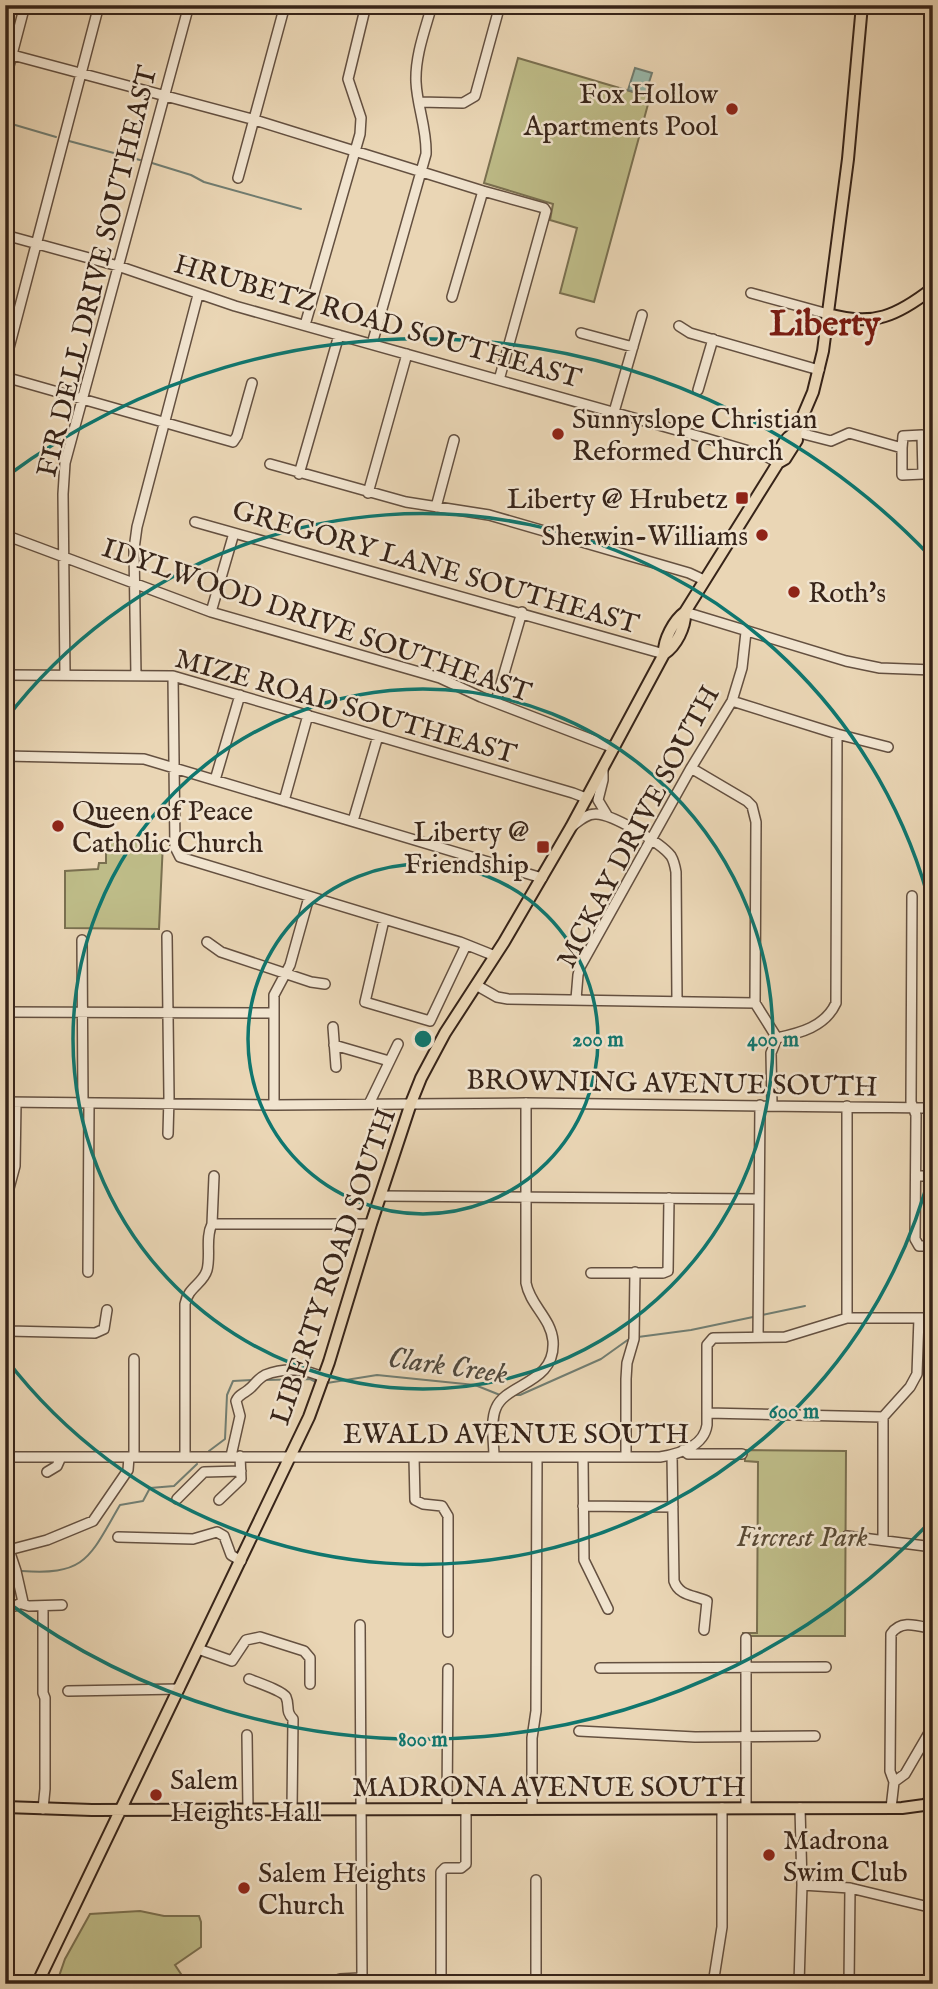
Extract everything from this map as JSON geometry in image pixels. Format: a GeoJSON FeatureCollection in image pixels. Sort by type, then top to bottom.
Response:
{"type":"FeatureCollection","features":[{"type":"Feature","properties":{"kind":"main road","name":"LIBERTY ROAD SOUTH"},"geometry":{"type":"LineString","coordinates":[[37,1984],[290,1457],[324,1378],[411,1103],[448,1029],[495,956],[571,827],[664,653],[663,646],[678,617],[685,612],[778,463],[778,454],[788,436],[796,432],[809,402],[819,370],[828,314],[848,159],[862,5]]}},
{"type":"Feature","properties":{"kind":"main road"},"geometry":{"type":"LineString","coordinates":[[828,314],[861,321],[881,318],[901,311],[933,288]]}},
{"type":"Feature","properties":{"kind":"main road","name":"MADRONA AVENUE SOUTH"},"geometry":{"type":"LineString","coordinates":[[5,1807],[121,1810],[891,1808],[916,1807],[933,1800]]}},
{"type":"Feature","properties":{"kind":"street"},"geometry":{"type":"LineString","coordinates":[[5,81],[9,54],[25,5]]}},
{"type":"Feature","properties":{"kind":"street"},"geometry":{"type":"LineString","coordinates":[[5,363],[99,5]]}},
{"type":"Feature","properties":{"kind":"street","name":"FIR DELL DRIVE SOUTHEAST"},"geometry":{"type":"LineString","coordinates":[[65,675],[65,463],[189,5]]}},
{"type":"Feature","properties":{"kind":"street"},"geometry":{"type":"LineString","coordinates":[[238,178],[285,5]]}},
{"type":"Feature","properties":{"kind":"street"},"geometry":{"type":"LineString","coordinates":[[305,325],[361,127],[361,118],[349,88],[348,73],[366,5]]}},
{"type":"Feature","properties":{"kind":"street"},"geometry":{"type":"LineString","coordinates":[[372,344],[426,154],[427,139],[416,82],[418,58],[432,5]]}},
{"type":"Feature","properties":{"kind":"street"},"geometry":{"type":"LineString","coordinates":[[419,102],[471,101],[475,96],[500,5]]}},
{"type":"Feature","properties":{"kind":"street"},"geometry":{"type":"LineString","coordinates":[[9,54],[255,120],[545,209],[499,380]]}},
{"type":"Feature","properties":{"kind":"street"},"geometry":{"type":"LineString","coordinates":[[452,296],[483,191]]}},
{"type":"Feature","properties":{"kind":"street","name":"HRUBETZ ROAD SOUTHEAST"},"geometry":{"type":"LineString","coordinates":[[5,235],[118,267],[198,295],[766,456],[778,463]]}},
{"type":"Feature","properties":{"kind":"street"},"geometry":{"type":"LineString","coordinates":[[751,293],[828,314]]}},
{"type":"Feature","properties":{"kind":"street"},"geometry":{"type":"LineString","coordinates":[[136,676],[134,584],[137,527],[198,295]]}},
{"type":"Feature","properties":{"kind":"street"},"geometry":{"type":"LineString","coordinates":[[614,412],[642,315]]}},
{"type":"Feature","properties":{"kind":"street"},"geometry":{"type":"LineString","coordinates":[[679,326],[690,333],[819,370]]}},
{"type":"Feature","properties":{"kind":"street"},"geometry":{"type":"LineString","coordinates":[[581,333],[633,347]]}},
{"type":"Feature","properties":{"kind":"street"},"geometry":{"type":"LineString","coordinates":[[299,474],[339,335]]}},
{"type":"Feature","properties":{"kind":"street"},"geometry":{"type":"LineString","coordinates":[[698,390],[713,339]]}},
{"type":"Feature","properties":{"kind":"street"},"geometry":{"type":"LineString","coordinates":[[368,493],[407,354]]}},
{"type":"Feature","properties":{"kind":"street"},"geometry":{"type":"LineString","coordinates":[[5,377],[233,442],[252,383]]}},
{"type":"Feature","properties":{"kind":"street"},"geometry":{"type":"LineString","coordinates":[[796,432],[831,441],[849,433],[902,448]]}},
{"type":"Feature","properties":{"kind":"street"},"geometry":{"type":"LineString","coordinates":[[922,435],[923,474],[902,475],[902,448],[903,436],[922,435]]}},
{"type":"Feature","properties":{"kind":"street"},"geometry":{"type":"LineString","coordinates":[[436,507],[454,440]]}},
{"type":"Feature","properties":{"kind":"street"},"geometry":{"type":"LineString","coordinates":[[270,464],[368,493],[489,515],[689,573],[704,580]]}},
{"type":"Feature","properties":{"kind":"street","name":"GREGORY LANE SOUTHEAST"},"geometry":{"type":"LineString","coordinates":[[195,522],[664,653]]}},
{"type":"Feature","properties":{"kind":"street"},"geometry":{"type":"LineString","coordinates":[[211,612],[234,533]]}},
{"type":"Feature","properties":{"kind":"street","name":"IDYLWOOD DRIVE SOUTHEAST"},"geometry":{"type":"LineString","coordinates":[[5,535],[211,612],[440,678],[614,748]]}},
{"type":"Feature","properties":{"kind":"street"},"geometry":{"type":"LineString","coordinates":[[496,701],[522,612]]}},
{"type":"Feature","properties":{"kind":"street"},"geometry":{"type":"LineString","coordinates":[[685,612],[746,632],[867,665],[933,670]]}},
{"type":"Feature","properties":{"kind":"street","name":"MCKAY DRIVE SOUTH"},"geometry":{"type":"LineString","coordinates":[[576,999],[580,967],[691,768],[732,701],[742,668],[746,632]]}},
{"type":"Feature","properties":{"kind":"street","name":"MIZE ROAD SOUTHEAST"},"geometry":{"type":"LineString","coordinates":[[5,675],[173,676],[586,799]]}},
{"type":"Feature","properties":{"kind":"street"},"geometry":{"type":"LineString","coordinates":[[173,676],[177,854],[184,859],[466,944],[495,956]]}},
{"type":"Feature","properties":{"kind":"street"},"geometry":{"type":"LineString","coordinates":[[215,780],[240,695]]}},
{"type":"Feature","properties":{"kind":"street"},"geometry":{"type":"LineString","coordinates":[[732,701],[888,747]]}},
{"type":"Feature","properties":{"kind":"street"},"geometry":{"type":"LineString","coordinates":[[284,801],[308,715]]}},
{"type":"Feature","properties":{"kind":"street"},"geometry":{"type":"LineString","coordinates":[[772,1105],[771,1053],[777,1038],[821,1023],[836,1003],[837,734]]}},
{"type":"Feature","properties":{"kind":"street"},"geometry":{"type":"LineString","coordinates":[[353,821],[378,736]]}},
{"type":"Feature","properties":{"kind":"street"},"geometry":{"type":"LineString","coordinates":[[5,756],[144,759],[542,878]]}},
{"type":"Feature","properties":{"kind":"street"},"geometry":{"type":"LineString","coordinates":[[603,768],[598,800],[607,815]]}},
{"type":"Feature","properties":{"kind":"street"},"geometry":{"type":"LineString","coordinates":[[691,768],[747,801],[754,812],[755,1003],[777,1038]]}},
{"type":"Feature","properties":{"kind":"street"},"geometry":{"type":"LineString","coordinates":[[571,827],[586,816],[607,815],[652,841],[671,857],[675,867],[677,1000]]}},
{"type":"Feature","properties":{"kind":"street"},"geometry":{"type":"LineString","coordinates":[[912,896],[911,1102],[916,1115],[917,1245],[933,1246]]}},
{"type":"Feature","properties":{"kind":"street"},"geometry":{"type":"LineString","coordinates":[[274,1105],[274,995],[290,965],[309,897]]}},
{"type":"Feature","properties":{"kind":"street"},"geometry":{"type":"LineString","coordinates":[[384,920],[365,1002],[448,1029]]}},
{"type":"Feature","properties":{"kind":"street"},"geometry":{"type":"LineString","coordinates":[[167,936],[168,1135]]}},
{"type":"Feature","properties":{"kind":"street"},"geometry":{"type":"LineString","coordinates":[[82,940],[88,1272]]}},
{"type":"Feature","properties":{"kind":"street"},"geometry":{"type":"LineString","coordinates":[[206,942],[221,952],[311,982],[325,984]]}},
{"type":"Feature","properties":{"kind":"street"},"geometry":{"type":"LineString","coordinates":[[430,1021],[466,944]]}},
{"type":"Feature","properties":{"kind":"street"},"geometry":{"type":"LineString","coordinates":[[476,985],[503,998],[755,1003]]}},
{"type":"Feature","properties":{"kind":"street"},"geometry":{"type":"LineString","coordinates":[[5,1012],[273,1013]]}},
{"type":"Feature","properties":{"kind":"street"},"geometry":{"type":"LineString","coordinates":[[334,1027],[336,1067]]}},
{"type":"Feature","properties":{"kind":"street"},"geometry":{"type":"LineString","coordinates":[[369,1104],[398,1044]]}},
{"type":"Feature","properties":{"kind":"street"},"geometry":{"type":"LineString","coordinates":[[334,1045],[389,1062]]}},
{"type":"Feature","properties":{"kind":"street","name":"BROWNING AVENUE SOUTH"},"geometry":{"type":"LineString","coordinates":[[5,1102],[274,1105],[526,1103],[933,1108]]}},
{"type":"Feature","properties":{"kind":"street"},"geometry":{"type":"LineString","coordinates":[[16,1102],[15,1166],[9,1192],[8,1331],[95,1333],[104,1329],[107,1310]]}},
{"type":"Feature","properties":{"kind":"street"},"geometry":{"type":"LineString","coordinates":[[494,1457],[494,1413],[498,1404],[536,1379],[546,1365],[553,1345],[548,1324],[529,1295],[526,1283],[526,1103]]}},
{"type":"Feature","properties":{"kind":"street"},"geometry":{"type":"LineString","coordinates":[[758,1337],[760,1105]]}},
{"type":"Feature","properties":{"kind":"street"},"geometry":{"type":"LineString","coordinates":[[846,1107],[847,1318]]}},
{"type":"Feature","properties":{"kind":"street"},"geometry":{"type":"LineString","coordinates":[[185,1457],[186,1304],[190,1290],[206,1272],[214,1176]]}},
{"type":"Feature","properties":{"kind":"street"},"geometry":{"type":"LineString","coordinates":[[916,1176],[933,1176]]}},
{"type":"Feature","properties":{"kind":"street"},"geometry":{"type":"LineString","coordinates":[[381,1196],[759,1199]]}},
{"type":"Feature","properties":{"kind":"street"},"geometry":{"type":"LineString","coordinates":[[591,1273],[668,1271],[669,1198]]}},
{"type":"Feature","properties":{"kind":"street"},"geometry":{"type":"LineString","coordinates":[[212,1224],[371,1224]]}},
{"type":"Feature","properties":{"kind":"street"},"geometry":{"type":"LineString","coordinates":[[626,1457],[626,1379],[627,1363],[634,1339],[635,1272]]}},
{"type":"Feature","properties":{"kind":"street"},"geometry":{"type":"LineString","coordinates":[[683,1450],[705,1434],[707,1350],[709,1341],[718,1336],[795,1335],[847,1318],[933,1318]]}},
{"type":"Feature","properties":{"kind":"street"},"geometry":{"type":"LineString","coordinates":[[883,1540],[883,1417],[911,1387],[917,1374],[919,1318]]}},
{"type":"Feature","properties":{"kind":"street"},"geometry":{"type":"LineString","coordinates":[[22,1604],[16,1571],[7,1551],[47,1541],[94,1519],[128,1470],[132,1457],[134,1359]]}},
{"type":"Feature","properties":{"kind":"street"},"geometry":{"type":"LineString","coordinates":[[219,1500],[241,1479],[236,1456],[240,1418],[236,1401],[240,1394],[265,1375],[282,1371],[311,1372],[324,1378]]}},
{"type":"Feature","properties":{"kind":"street"},"geometry":{"type":"LineString","coordinates":[[707,1413],[883,1417]]}},
{"type":"Feature","properties":{"kind":"street","name":"EWALD AVENUE SOUTH"},"geometry":{"type":"LineString","coordinates":[[5,1457],[626,1457],[672,1455],[683,1450],[688,1454],[742,1454]]}},
{"type":"Feature","properties":{"kind":"street"},"geometry":{"type":"LineString","coordinates":[[672,1455],[674,1581],[683,1593],[707,1601],[704,1630]]}},
{"type":"Feature","properties":{"kind":"street"},"geometry":{"type":"LineString","coordinates":[[47,1472],[57,1466],[61,1457]]}},
{"type":"Feature","properties":{"kind":"street"},"geometry":{"type":"LineString","coordinates":[[414,1457],[415,1500],[423,1504],[442,1506],[448,1516],[448,1632]]}},
{"type":"Feature","properties":{"kind":"street"},"geometry":{"type":"LineString","coordinates":[[532,1809],[532,1745],[536,1712],[537,1457]]}},
{"type":"Feature","properties":{"kind":"street"},"geometry":{"type":"LineString","coordinates":[[583,1457],[584,1560],[608,1609]]}},
{"type":"Feature","properties":{"kind":"street"},"geometry":{"type":"LineString","coordinates":[[177,1499],[204,1472],[241,1471]]}},
{"type":"Feature","properties":{"kind":"street"},"geometry":{"type":"LineString","coordinates":[[583,1506],[673,1507]]}},
{"type":"Feature","properties":{"kind":"street"},"geometry":{"type":"LineString","coordinates":[[118,1538],[193,1539],[217,1532],[223,1536],[231,1555],[241,1560]]}},
{"type":"Feature","properties":{"kind":"street"},"geometry":{"type":"LineString","coordinates":[[847,1536],[933,1548]]}},
{"type":"Feature","properties":{"kind":"street"},"geometry":{"type":"LineString","coordinates":[[5,1602],[12,1606],[62,1605]]}},
{"type":"Feature","properties":{"kind":"street"},"geometry":{"type":"LineString","coordinates":[[43,1606],[43,1809]]}},
{"type":"Feature","properties":{"kind":"street"},"geometry":{"type":"LineString","coordinates":[[337,1984],[340,1979],[359,1978],[362,1974],[360,1625]]}},
{"type":"Feature","properties":{"kind":"street"},"geometry":{"type":"LineString","coordinates":[[891,1808],[894,1782],[890,1771],[891,1634],[898,1626],[933,1629]]}},
{"type":"Feature","properties":{"kind":"street"},"geometry":{"type":"LineString","coordinates":[[198,1649],[232,1661],[246,1640],[254,1637],[265,1638],[304,1651],[308,1655],[310,1684]]}},
{"type":"Feature","properties":{"kind":"street"},"geometry":{"type":"LineString","coordinates":[[746,1638],[746,1808]]}},
{"type":"Feature","properties":{"kind":"street"},"geometry":{"type":"LineString","coordinates":[[600,1668],[826,1667]]}},
{"type":"Feature","properties":{"kind":"street"},"geometry":{"type":"LineString","coordinates":[[447,1809],[448,1669]]}},
{"type":"Feature","properties":{"kind":"street"},"geometry":{"type":"LineString","coordinates":[[248,1679],[282,1693],[287,1699],[287,1712],[293,1719],[292,1810]]}},
{"type":"Feature","properties":{"kind":"street"},"geometry":{"type":"LineString","coordinates":[[68,1691],[179,1689]]}},
{"type":"Feature","properties":{"kind":"street"},"geometry":{"type":"LineString","coordinates":[[894,1782],[905,1774],[933,1726]]}},
{"type":"Feature","properties":{"kind":"street"},"geometry":{"type":"LineString","coordinates":[[579,1731],[695,1737],[815,1736]]}},
{"type":"Feature","properties":{"kind":"street"},"geometry":{"type":"LineString","coordinates":[[247,1735],[248,1810]]}},
{"type":"Feature","properties":{"kind":"street"},"geometry":{"type":"LineString","coordinates":[[713,1984],[722,1927],[722,1808]]}},
{"type":"Feature","properties":{"kind":"street"},"geometry":{"type":"LineString","coordinates":[[799,1984],[802,1885],[800,1808]]}},
{"type":"Feature","properties":{"kind":"street"},"geometry":{"type":"LineString","coordinates":[[441,1984],[441,1872],[445,1868],[461,1868],[466,1864],[466,1809]]}},
{"type":"Feature","properties":{"kind":"street"},"geometry":{"type":"LineString","coordinates":[[536,1880],[536,1984]]}},
{"type":"Feature","properties":{"kind":"street"},"geometry":{"type":"LineString","coordinates":[[802,1885],[850,1888],[933,1908]]}},
{"type":"Feature","properties":{"kind":"street"},"geometry":{"type":"LineString","coordinates":[[849,1984],[850,1888]]}},
{"type":"Feature","properties":{"kind":"green space"},"geometry":{"type":"Polygon","coordinates":[[[518,58],[650,97],[594,302],[560,293],[577,228],[550,220],[553,204],[484,183],[518,58]]]}},
{"type":"Feature","properties":{"kind":"green space"},"geometry":{"type":"Polygon","coordinates":[[[106,842],[163,842],[159,929],[65,928],[65,871],[98,869],[99,863],[106,863],[106,842]]]}},
{"type":"Feature","properties":{"kind":"green space","name":"Fircrest Park"},"geometry":{"type":"Polygon","coordinates":[[[745,1450],[846,1451],[845,1636],[743,1636],[743,1633],[757,1633],[758,1462],[745,1461],[745,1450]]]}},
{"type":"Feature","properties":{"kind":"green space"},"geometry":{"type":"Polygon","coordinates":[[[140,1911],[164,1916],[199,1916],[201,1947],[175,1965],[187,1983],[57,1982],[65,1959],[90,1914],[140,1911]]]}},
{"type":"Feature","properties":{"kind":"shaded area"},"geometry":{"type":"Polygon","coordinates":[[[635,68],[652,73],[645,95],[628,90],[635,68]]]}},
{"type":"Feature","properties":{"kind":"waterway"},"geometry":{"type":"LineString","coordinates":[[5,122],[56,137]]}},
{"type":"Feature","properties":{"kind":"waterway"},"geometry":{"type":"LineString","coordinates":[[69,141],[140,160]]}},
{"type":"Feature","properties":{"kind":"waterway"},"geometry":{"type":"LineString","coordinates":[[152,163],[191,175],[204,182],[301,209]]}},
{"type":"Feature","properties":{"kind":"waterway","name":"Clark Creek"},"geometry":{"type":"LineString","coordinates":[[762,1315],[805,1306]]}},
{"type":"Feature","properties":{"kind":"waterway","name":"Clark Creek"},"geometry":{"type":"LineString","coordinates":[[638,1337],[691,1330],[753,1317]]}},
{"type":"Feature","properties":{"kind":"waterway","name":"Clark Creek"},"geometry":{"type":"LineString","coordinates":[[512,1395],[520,1395],[601,1359],[629,1339]]}},
{"type":"Feature","properties":{"kind":"waterway","name":"Clark Creek"},"geometry":{"type":"LineString","coordinates":[[327,1383],[377,1375],[475,1385],[500,1395]]}},
{"type":"Feature","properties":{"kind":"waterway","name":"Clark Creek"},"geometry":{"type":"LineString","coordinates":[[265,1380],[310,1379],[318,1383]]}},
{"type":"Feature","properties":{"kind":"waterway","name":"Clark Creek"},"geometry":{"type":"LineString","coordinates":[[209,1451],[225,1439],[227,1395],[233,1381],[252,1380]]}},
{"type":"Feature","properties":{"kind":"waterway","name":"Clark Creek"},"geometry":{"type":"LineString","coordinates":[[22,1571],[44,1572],[74,1566],[93,1550],[120,1505],[143,1501],[150,1488],[174,1486],[197,1464]]}},
{"type":"Feature","properties":{"kind":"waterway","name":"Clark Creek"},"geometry":{"type":"LineString","coordinates":[[5,1569],[12,1570]]}},
{"type":"Feature","properties":{"kind":"place","name":"Fox Hollow Apartments Pool"},"geometry":{"type":"Point","coordinates":[732,109]}},
{"type":"Feature","properties":{"kind":"place","name":"Sunnyslope Christian Reformed Church"},"geometry":{"type":"Point","coordinates":[558,434]}},
{"type":"Feature","properties":{"kind":"place","name":"Liberty @ Hrubetz"},"geometry":{"type":"Point","coordinates":[742,498]}},
{"type":"Feature","properties":{"kind":"place","name":"Sherwin-Williams"},"geometry":{"type":"Point","coordinates":[762,535]}},
{"type":"Feature","properties":{"kind":"place","name":"Roth's"},"geometry":{"type":"Point","coordinates":[794,592]}},
{"type":"Feature","properties":{"kind":"place","name":"Queen of Peace Catholic Church"},"geometry":{"type":"Point","coordinates":[58,826]}},
{"type":"Feature","properties":{"kind":"place","name":"Liberty @ Friendship"},"geometry":{"type":"Point","coordinates":[543,847]}},
{"type":"Feature","properties":{"kind":"place","name":"Salem Heights Hall"},"geometry":{"type":"Point","coordinates":[156,1795]}},
{"type":"Feature","properties":{"kind":"place","name":"Madrona Swim Club"},"geometry":{"type":"Point","coordinates":[769,1855]}},
{"type":"Feature","properties":{"kind":"place","name":"Salem Heights Church"},"geometry":{"type":"Point","coordinates":[244,1888]}},
{"type":"Feature","properties":{"kind":"district","name":"Liberty"},"geometry":{"type":"Point","coordinates":[825,323]}}]}
